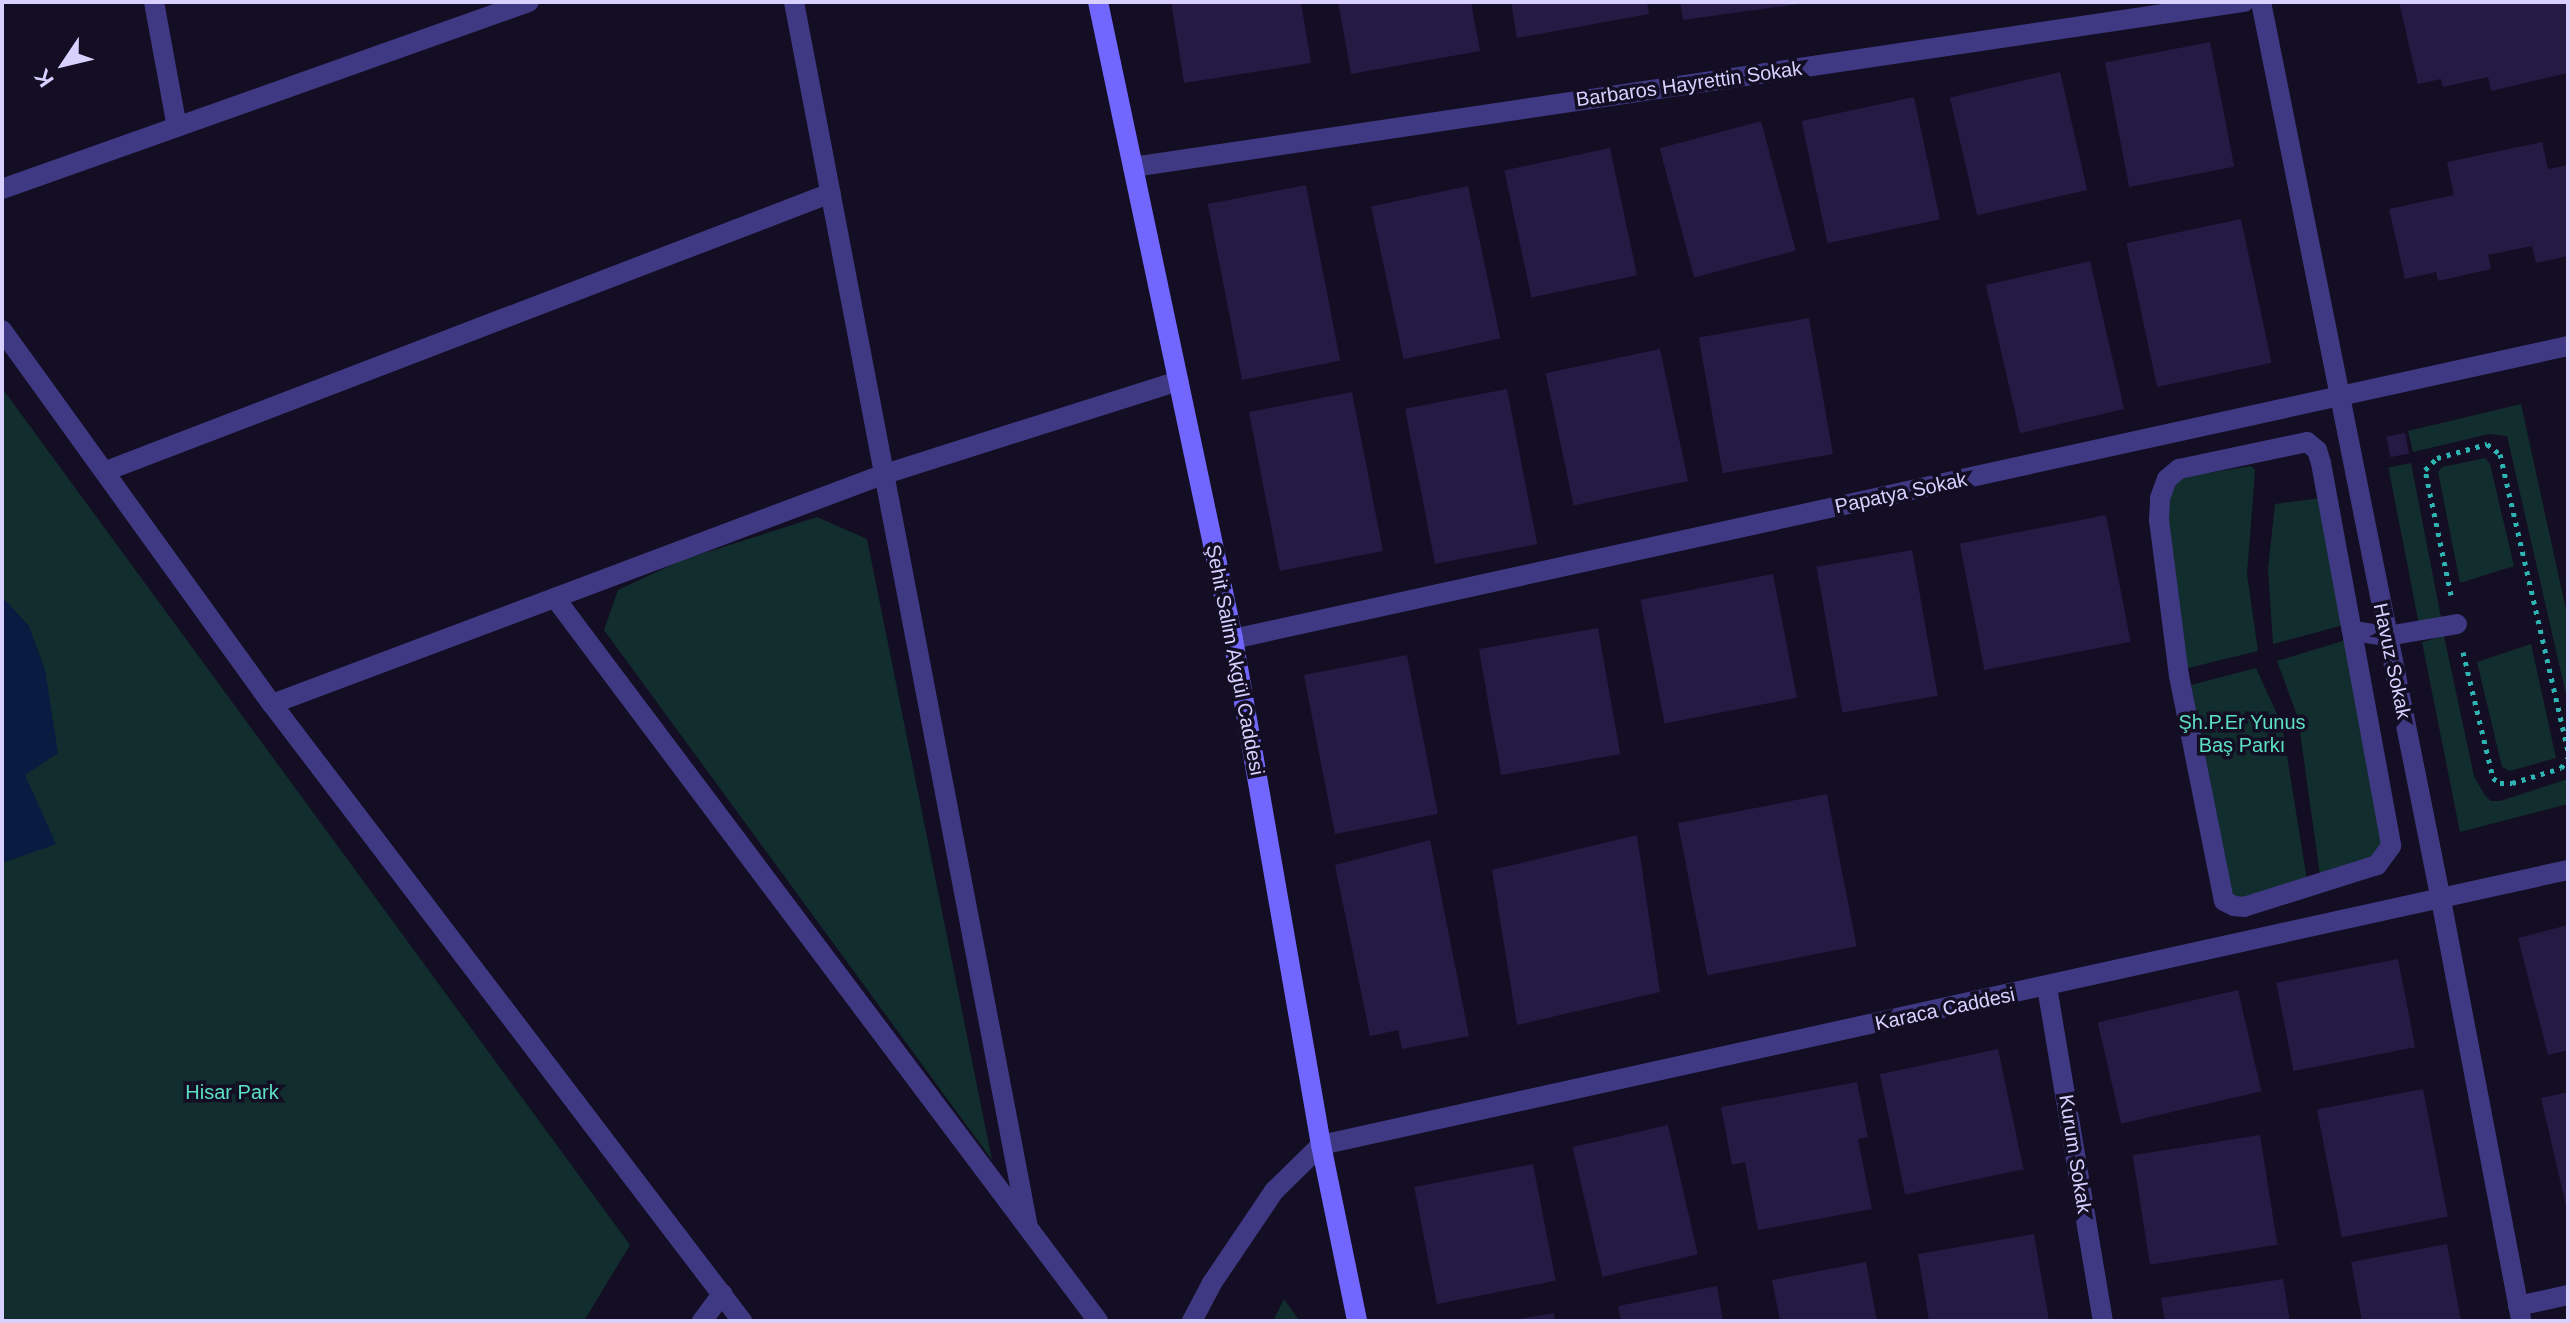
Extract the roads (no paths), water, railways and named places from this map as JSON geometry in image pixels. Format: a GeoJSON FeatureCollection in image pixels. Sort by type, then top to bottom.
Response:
{"type":"FeatureCollection","features":[{"type":"Feature","properties":{"kind":"main road","name":"Şehit Salim Akgül Caddesi"},"geometry":{"type":"LineString","coordinates":[[1098,2],[1233,639],[1321,1145],[1357,1321]]}},
{"type":"Feature","properties":{"kind":"street"},"geometry":{"type":"LineString","coordinates":[[154,2],[177,127]]}},
{"type":"Feature","properties":{"kind":"street"},"geometry":{"type":"LineString","coordinates":[[2,189],[529,2]]}},
{"type":"Feature","properties":{"kind":"street"},"geometry":{"type":"LineString","coordinates":[[794,2],[1028,1227]]}},
{"type":"Feature","properties":{"kind":"street","name":"Barbaros Hayrettin Sokak"},"geometry":{"type":"LineString","coordinates":[[1133,167],[2244,2]]}},
{"type":"Feature","properties":{"kind":"street","name":"Havuz Sokak"},"geometry":{"type":"LineString","coordinates":[[2261,2],[2441,900],[2520,1313]]}},
{"type":"Feature","properties":{"kind":"street"},"geometry":{"type":"LineString","coordinates":[[106,471],[831,193]]}},
{"type":"Feature","properties":{"kind":"street"},"geometry":{"type":"LineString","coordinates":[[2,330],[272,704],[742,1321]]}},
{"type":"Feature","properties":{"kind":"street","name":"Papatya Sokak"},"geometry":{"type":"LineString","coordinates":[[1233,639],[2568,346]]}},
{"type":"Feature","properties":{"kind":"street"},"geometry":{"type":"LineString","coordinates":[[272,704],[882,475],[1178,381]]}},
{"type":"Feature","properties":{"kind":"street"},"geometry":{"type":"LineString","coordinates":[[2307,442],[2317,450],[2354,631],[2391,846],[2377,865],[2244,907],[2234,906],[2224,901],[2179,676],[2159,520],[2160,498],[2167,479],[2179,469],[2307,442]]}},
{"type":"Feature","properties":{"kind":"street"},"geometry":{"type":"LineString","coordinates":[[555,598],[1098,1321]]}},
{"type":"Feature","properties":{"kind":"street"},"geometry":{"type":"LineString","coordinates":[[2354,631],[2387,636],[2457,624]]}},
{"type":"Feature","properties":{"kind":"street","name":"Karaca Caddesi"},"geometry":{"type":"LineString","coordinates":[[1321,1145],[2568,870]]}},
{"type":"Feature","properties":{"kind":"street","name":"Kurum Sokak"},"geometry":{"type":"LineString","coordinates":[[2047,987],[2103,1321]]}},
{"type":"Feature","properties":{"kind":"street"},"geometry":{"type":"LineString","coordinates":[[1192,1321],[1212,1283],[1274,1191],[1321,1145]]}},
{"type":"Feature","properties":{"kind":"street"},"geometry":{"type":"LineString","coordinates":[[702,1321],[722,1294]]}},
{"type":"Feature","properties":{"kind":"street"},"geometry":{"type":"LineString","coordinates":[[2520,1313],[2568,1295]]}},
{"type":"Feature","properties":{"kind":"water"},"geometry":{"type":"Polygon","coordinates":[[[2,597],[29,626],[45,670],[58,753],[25,775],[56,844],[2,863],[2,597]]]}},
{"type":"Feature","properties":{"kind":"park label","name":"Şh.P.Er Yunus Baş Parkı"},"geometry":{"type":"Point","coordinates":[2242,734]}},
{"type":"Feature","properties":{"kind":"park label","name":"Hisar Park"},"geometry":{"type":"Point","coordinates":[232,1092]}}]}
